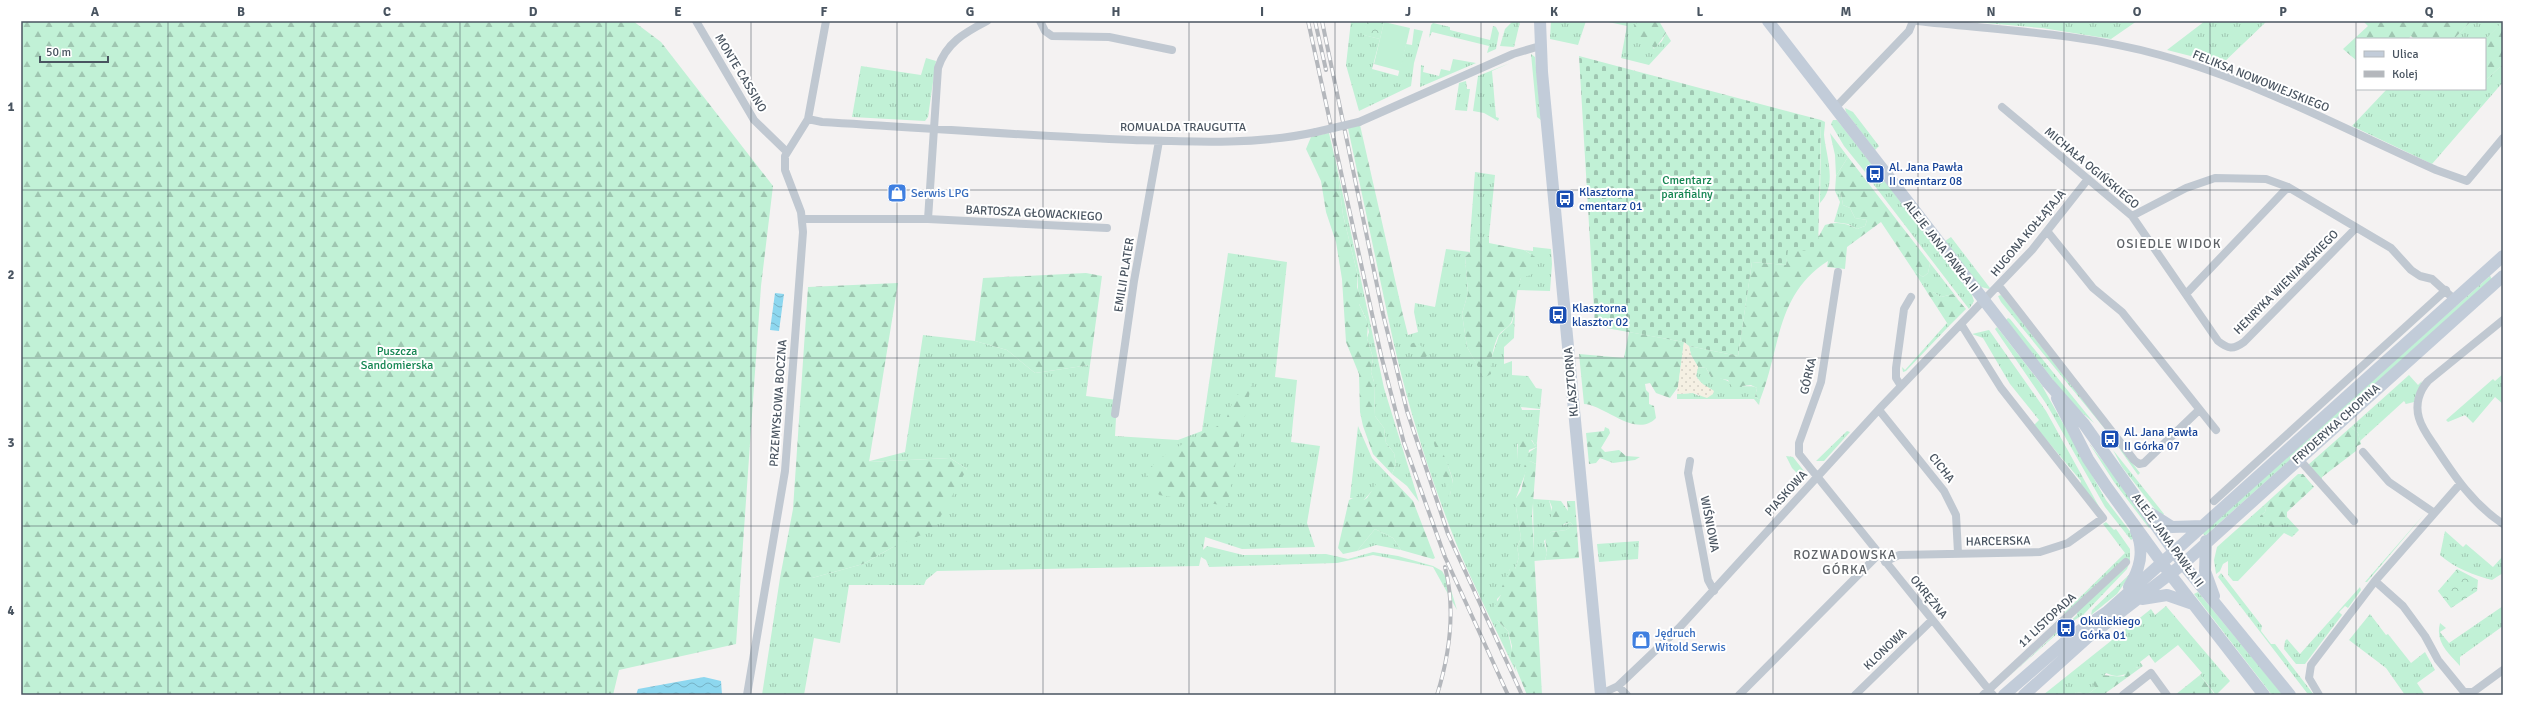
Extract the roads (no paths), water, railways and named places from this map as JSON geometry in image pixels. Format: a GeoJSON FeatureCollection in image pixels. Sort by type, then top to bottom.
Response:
{"type":"FeatureCollection","features":[{"type":"Feature","properties":{"kind":"street","name":"MONTE CASSINO"},"geometry":{"type":"LineString","coordinates":[[696,21],[754,120],[787,152]]}},
{"type":"Feature","properties":{"kind":"street"},"geometry":{"type":"LineString","coordinates":[[808,119],[826,21]]}},
{"type":"Feature","properties":{"kind":"street"},"geometry":{"type":"LineString","coordinates":[[928,219],[938,68],[942,56],[952,43],[987,21]]}},
{"type":"Feature","properties":{"kind":"street"},"geometry":{"type":"LineString","coordinates":[[1040,21],[1045,31],[1052,36],[1109,37],[1172,50]]}},
{"type":"Feature","properties":{"kind":"street","name":"KLASZTORNA"},"geometry":{"type":"LineString","coordinates":[[1540,21],[1540,46],[1601,695]]}},
{"type":"Feature","properties":{"kind":"street","name":"ALEJE JANA PAWŁA II"},"geometry":{"type":"LineString","coordinates":[[1768,21],[2048,383],[2084,424],[2183,564],[2290,695]]}},
{"type":"Feature","properties":{"kind":"street"},"geometry":{"type":"LineString","coordinates":[[1835,108],[1909,32],[1913,21]]}},
{"type":"Feature","properties":{"kind":"street","name":"FELIKSA NOWOWIEJSKIEGO"},"geometry":{"type":"LineString","coordinates":[[1917,21],[2074,38],[2159,55],[2209,70],[2258,90],[2436,170],[2467,181],[2503,138]]}},
{"type":"Feature","properties":{"kind":"street","name":"ROMUALDA TRAUGUTTA"},"geometry":{"type":"LineString","coordinates":[[808,119],[822,122],[1046,137],[1159,141],[1224,142],[1301,135],[1359,122],[1517,53],[1540,46]]}},
{"type":"Feature","properties":{"kind":"street","name":"MICHAŁA OGIŃSKIEGO"},"geometry":{"type":"LineString","coordinates":[[2002,107],[2132,216],[2218,341],[2230,348]]}},
{"type":"Feature","properties":{"kind":"street","name":"PRZEMYSŁOWA BOCZNA"},"geometry":{"type":"LineString","coordinates":[[747,695],[785,471],[803,219],[785,170],[787,152],[808,119]]}},
{"type":"Feature","properties":{"kind":"street","name":"EMILII PLATER"},"geometry":{"type":"LineString","coordinates":[[1115,414],[1134,281],[1159,141]]}},
{"type":"Feature","properties":{"kind":"street"},"geometry":{"type":"LineString","coordinates":[[2132,216],[2186,188],[2215,178],[2266,180],[2288,187],[2391,248],[2416,273],[2432,279],[2446,290],[2455,300]]}},
{"type":"Feature","properties":{"kind":"street","name":"HUGONA KOŁŁĄTAJA"},"geometry":{"type":"LineString","coordinates":[[1984,301],[2047,232],[2088,179]]}},
{"type":"Feature","properties":{"kind":"street"},"geometry":{"type":"LineString","coordinates":[[2186,294],[2288,187]]}},
{"type":"Feature","properties":{"kind":"street","name":"BARTOSZA GŁOWACKIEGO"},"geometry":{"type":"LineString","coordinates":[[803,219],[928,219],[1107,228]]}},
{"type":"Feature","properties":{"kind":"street","name":"HENRYKA WIENIAWSKIEGO"},"geometry":{"type":"LineString","coordinates":[[2230,348],[2236,348],[2244,342],[2356,228]]}},
{"type":"Feature","properties":{"kind":"street"},"geometry":{"type":"LineString","coordinates":[[2047,232],[2093,288],[2122,312],[2216,430]]}},
{"type":"Feature","properties":{"kind":"street","name":"FRYDERYKA CHOPINA"},"geometry":{"type":"LineString","coordinates":[[2004,695],[2072,636],[2121,600],[2162,561],[2455,300],[2502,262]]}},
{"type":"Feature","properties":{"kind":"street","name":"GÓRKA"},"geometry":{"type":"LineString","coordinates":[[1817,476],[1801,458],[1798,447],[1821,382],[1838,272]]}},
{"type":"Feature","properties":{"kind":"street","name":"FRYDERYKA CHOPINA"},"geometry":{"type":"LineString","coordinates":[[2024,695],[2087,638],[2183,564],[2206,541],[2298,458],[2503,276]]}},
{"type":"Feature","properties":{"kind":"street"},"geometry":{"type":"LineString","coordinates":[[1999,286],[2134,460],[2140,464],[2144,463],[2199,410]]}},
{"type":"Feature","properties":{"kind":"street"},"geometry":{"type":"LineString","coordinates":[[2486,291],[2503,287]]}},
{"type":"Feature","properties":{"kind":"street"},"geometry":{"type":"LineString","coordinates":[[2214,501],[2446,290]]}},
{"type":"Feature","properties":{"kind":"street"},"geometry":{"type":"LineString","coordinates":[[1900,386],[1896,378],[1896,368],[1904,309],[1911,297]]}},
{"type":"Feature","properties":{"kind":"street","name":"PIASKOWA"},"geometry":{"type":"LineString","coordinates":[[1601,695],[1618,686],[1679,628],[1900,386],[1984,301]]}},
{"type":"Feature","properties":{"kind":"street"},"geometry":{"type":"LineString","coordinates":[[2503,320],[2428,381],[2420,394],[2418,411],[2422,426],[2460,484],[2477,504],[2503,524]]}},
{"type":"Feature","properties":{"kind":"street","name":"HARCERSKA"},"geometry":{"type":"LineString","coordinates":[[1885,562],[1899,555],[2047,551],[2072,541],[2103,518],[2001,388],[1960,324]]}},
{"type":"Feature","properties":{"kind":"street","name":"ALEJE JANA PAWŁA II"},"geometry":{"type":"LineString","coordinates":[[2048,383],[2088,459],[2170,574],[2264,695]]}},
{"type":"Feature","properties":{"kind":"street","name":"CICHA"},"geometry":{"type":"LineString","coordinates":[[1879,410],[1944,490],[1956,515],[1958,554]]}},
{"type":"Feature","properties":{"kind":"street"},"geometry":{"type":"LineString","coordinates":[[2363,452],[2389,482],[2434,512]]}},
{"type":"Feature","properties":{"kind":"street"},"geometry":{"type":"LineString","coordinates":[[2298,458],[2354,521]]}},
{"type":"Feature","properties":{"kind":"street","name":"WIŚNIOWA"},"geometry":{"type":"LineString","coordinates":[[1690,461],[1688,473],[1708,580],[1714,591]]}},
{"type":"Feature","properties":{"kind":"street","name":"OKRĘŻNA"},"geometry":{"type":"LineString","coordinates":[[1817,476],[1988,693]]}},
{"type":"Feature","properties":{"kind":"street"},"geometry":{"type":"LineString","coordinates":[[2319,695],[2309,678],[2311,665],[2376,581],[2434,512],[2460,484]]}},
{"type":"Feature","properties":{"kind":"street"},"geometry":{"type":"LineString","coordinates":[[2144,508],[2172,528],[2203,526]]}},
{"type":"Feature","properties":{"kind":"street"},"geometry":{"type":"LineString","coordinates":[[2121,600],[2138,572],[2141,555],[2137,533],[2126,512]]}},
{"type":"Feature","properties":{"kind":"street"},"geometry":{"type":"LineString","coordinates":[[2206,541],[2205,571],[2218,606]]}},
{"type":"Feature","properties":{"kind":"street"},"geometry":{"type":"LineString","coordinates":[[1739,695],[1879,554]]}},
{"type":"Feature","properties":{"kind":"street","name":"11 LISTOPADA"},"geometry":{"type":"LineString","coordinates":[[1988,693],[2126,562]]}},
{"type":"Feature","properties":{"kind":"street"},"geometry":{"type":"LineString","coordinates":[[2376,581],[2403,606],[2425,636],[2438,660],[2464,692],[2473,692],[2503,670]]}},
{"type":"Feature","properties":{"kind":"street"},"geometry":{"type":"LineString","coordinates":[[2137,600],[2156,595],[2167,595],[2194,604]]}},
{"type":"Feature","properties":{"kind":"street","name":"KLONOWA"},"geometry":{"type":"LineString","coordinates":[[1855,695],[1932,620]]}},
{"type":"Feature","properties":{"kind":"street"},"geometry":{"type":"LineString","coordinates":[[2123,695],[2151,673],[2167,695]]}},
{"type":"Feature","properties":{"kind":"street"},"geometry":{"type":"LineString","coordinates":[[1618,686],[1627,695]]}},
{"type":"Feature","properties":{"kind":"water"},"geometry":{"type":"Polygon","coordinates":[[[775,293],[784,294],[779,331],[770,330],[775,293]]]}},
{"type":"Feature","properties":{"kind":"water"},"geometry":{"type":"Polygon","coordinates":[[[704,677],[721,681],[722,695],[636,695],[638,689],[704,677]]]}},
{"type":"Feature","properties":{"kind":"railway"},"geometry":{"type":"LineString","coordinates":[[1308,21],[1381,355],[1404,443],[1445,557],[1508,695]]}},
{"type":"Feature","properties":{"kind":"railway"},"geometry":{"type":"LineString","coordinates":[[1315,21],[1326,70]]}},
{"type":"Feature","properties":{"kind":"railway"},"geometry":{"type":"LineString","coordinates":[[1322,21],[1383,314],[1407,411],[1448,534],[1522,695]]}},
{"type":"Feature","properties":{"kind":"railway"},"geometry":{"type":"LineString","coordinates":[[1437,695],[1442,679],[1450,631],[1450,599],[1445,567]]}},
{"type":"Feature","properties":{"kind":"place","name":"Al. Jana Pawła II cmentarz 08"},"geometry":{"type":"Point","coordinates":[1875,174]}},
{"type":"Feature","properties":{"kind":"place","name":"Serwis LPG"},"geometry":{"type":"Point","coordinates":[897,193]}},
{"type":"Feature","properties":{"kind":"place","name":"Klasztorna cmentarz 01"},"geometry":{"type":"Point","coordinates":[1565,199]}},
{"type":"Feature","properties":{"kind":"place","name":"Klasztorna klasztor 02"},"geometry":{"type":"Point","coordinates":[1558,315]}},
{"type":"Feature","properties":{"kind":"place","name":"Al. Jana Pawła II Górka 07"},"geometry":{"type":"Point","coordinates":[2110,439]}},
{"type":"Feature","properties":{"kind":"place","name":"Okulickiego Górka 01"},"geometry":{"type":"Point","coordinates":[2066,628]}},
{"type":"Feature","properties":{"kind":"place","name":"Jędruch Witold Serwis"},"geometry":{"type":"Point","coordinates":[1641,640]}},
{"type":"Feature","properties":{"kind":"district","name":"OSIEDLE WIDOK"},"geometry":{"type":"Point","coordinates":[2169,243]}},
{"type":"Feature","properties":{"kind":"district","name":"ROZWADOWSKA GÓRKA"},"geometry":{"type":"Point","coordinates":[1845,562]}},
{"type":"Feature","properties":{"kind":"park label","name":"Cmentarz parafialny"},"geometry":{"type":"Point","coordinates":[1687,187]}},
{"type":"Feature","properties":{"kind":"park label","name":"Puszcza Sandomierska"},"geometry":{"type":"Point","coordinates":[397,358]}}]}
